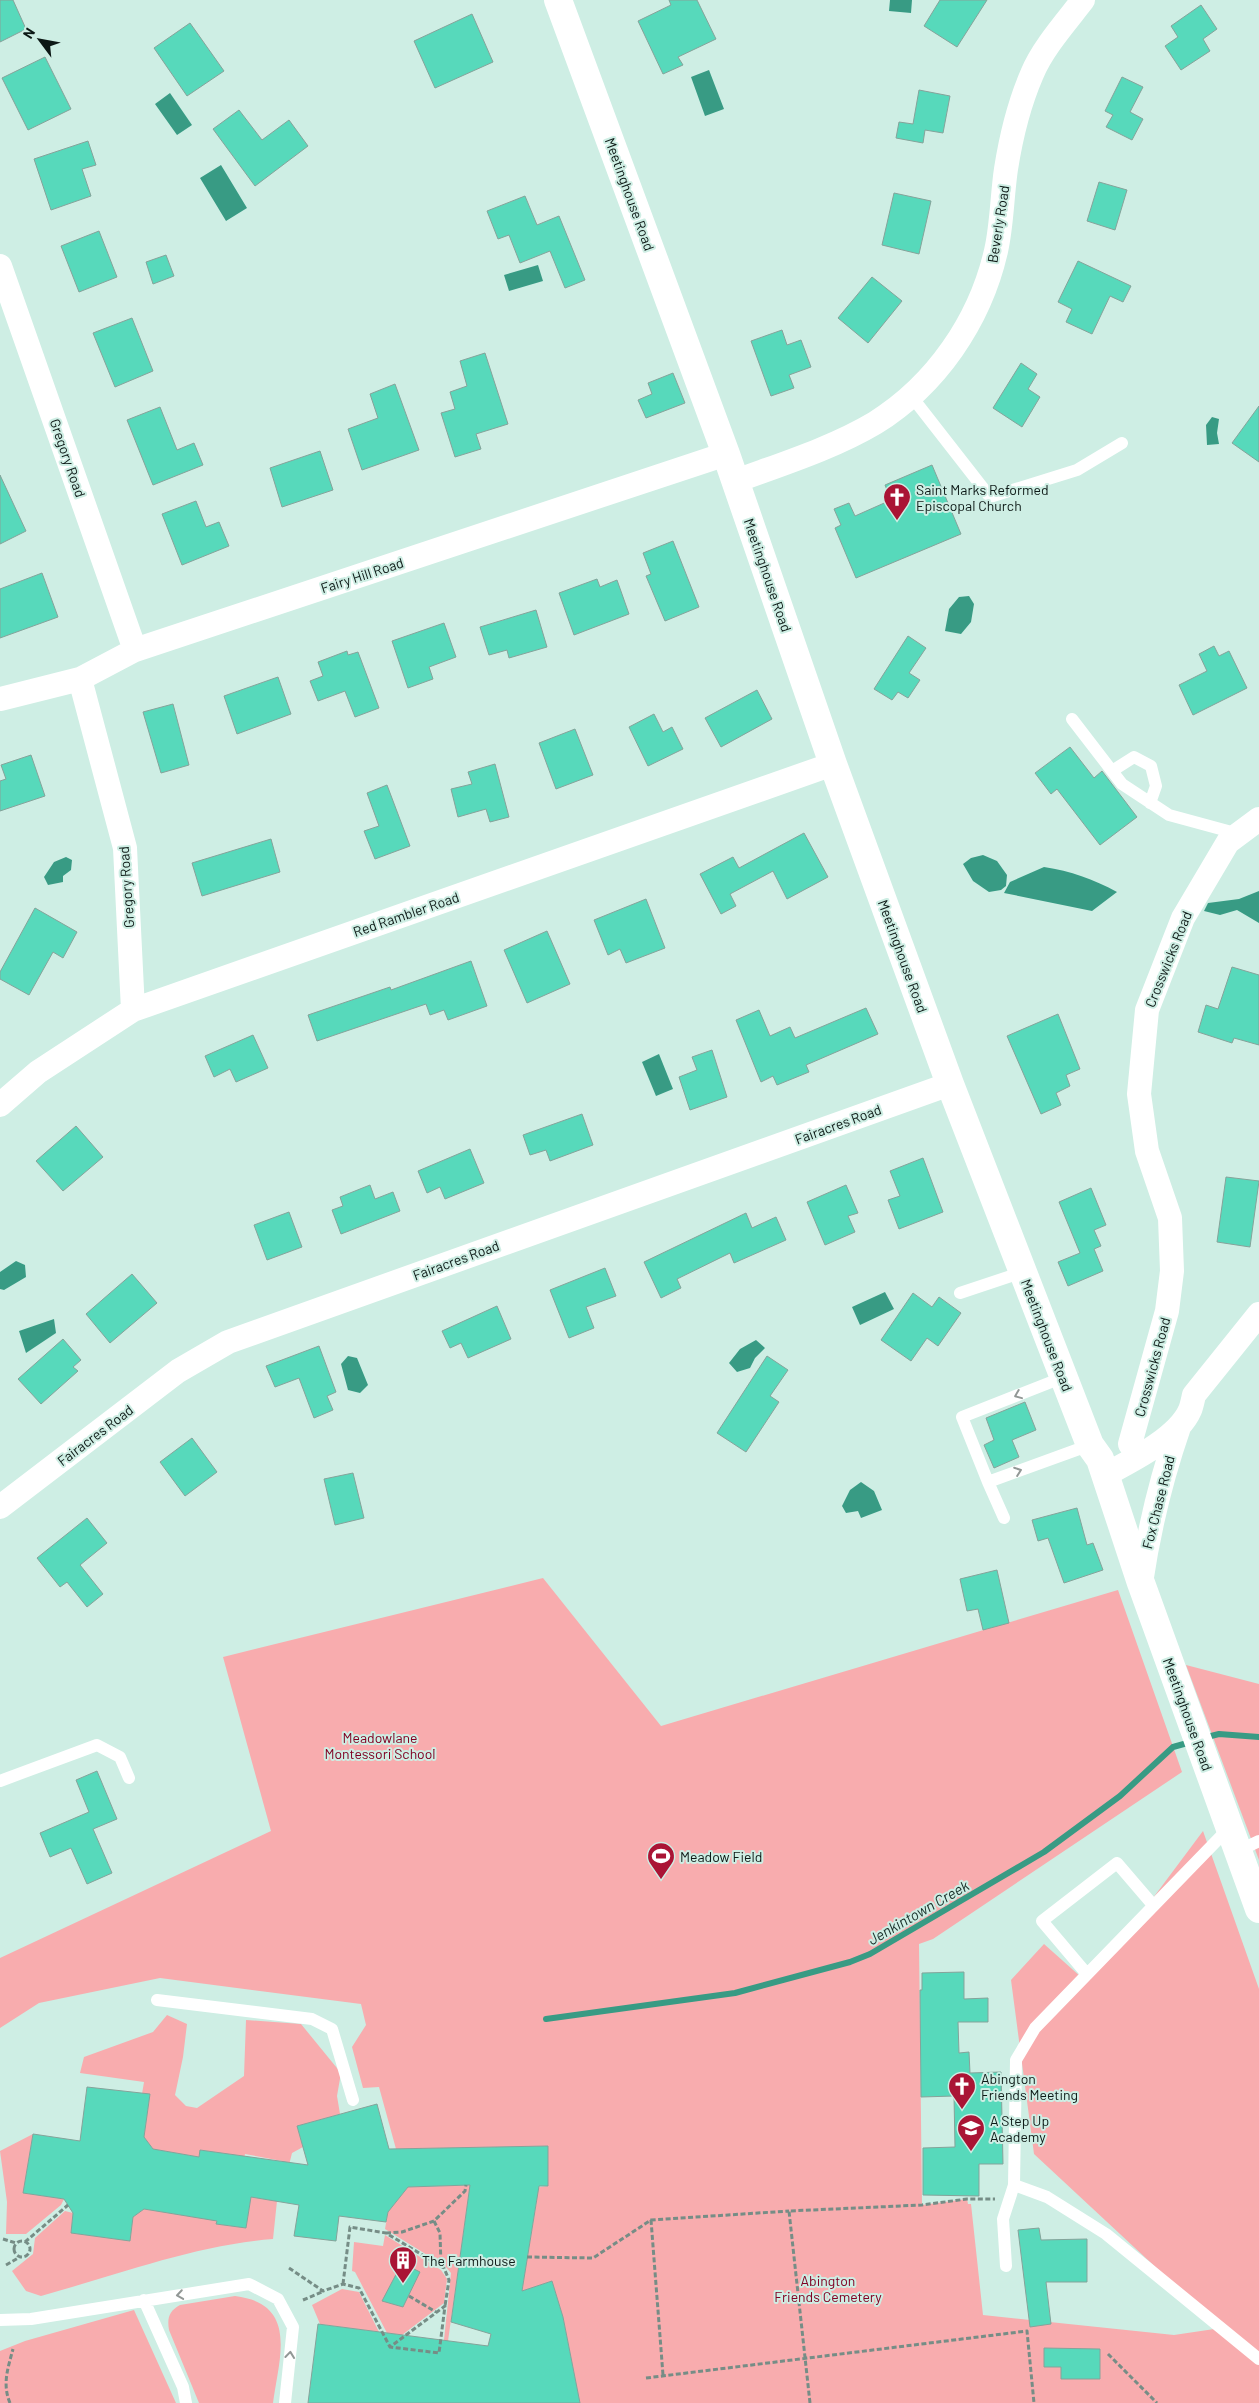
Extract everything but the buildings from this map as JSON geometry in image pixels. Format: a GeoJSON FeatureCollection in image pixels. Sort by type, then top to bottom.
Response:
{"type":"FeatureCollection","features":[{"type":"Feature","properties":{"kind":"street","name":"Meetinghouse Road"},"geometry":{"type":"LineString","coordinates":[[558,0],[736,481],[833,764],[950,1084],[1098,1460],[1187,1712],[1237,1831],[1259,1908]]}},
{"type":"Feature","properties":{"kind":"street","name":"Beverly Road"},"geometry":{"type":"LineString","coordinates":[[736,481],[841,440],[875,423],[912,397],[954,349],[973,315],[996,251],[1006,169],[1016,121],[1032,73],[1059,31],[1083,0]]}},
{"type":"Feature","properties":{"kind":"street","name":"Gregory Road"},"geometry":{"type":"LineString","coordinates":[[0,266],[135,650]]}},
{"type":"Feature","properties":{"kind":"street","name":"Fairy Hill Road"},"geometry":{"type":"LineString","coordinates":[[0,699],[80,679],[135,650],[726,454]]}},
{"type":"Feature","properties":{"kind":"street","name":"Gregory Road"},"geometry":{"type":"LineString","coordinates":[[80,679],[125,848],[133,1010]]}},
{"type":"Feature","properties":{"kind":"street","name":"Red Rambler Road"},"geometry":{"type":"LineString","coordinates":[[0,1105],[38,1072],[133,1010],[833,764]]}},
{"type":"Feature","properties":{"kind":"street","name":"Crosswicks Road"},"geometry":{"type":"LineString","coordinates":[[1130,1444],[1167,1311],[1172,1271],[1170,1218],[1147,1151],[1139,1094],[1147,1010],[1183,918],[1228,842],[1259,819]]}},
{"type":"Feature","properties":{"kind":"street","name":"Fairacres Road"},"geometry":{"type":"LineString","coordinates":[[0,1507],[178,1371],[228,1342],[950,1084]]}},
{"type":"Feature","properties":{"kind":"street","name":"Fox Chase Road"},"geometry":{"type":"LineString","coordinates":[[1098,1460],[1159,1444],[1181,1422],[1190,1410],[1194,1395],[1259,1314]]}},
{"type":"Feature","properties":{"kind":"street","name":"Fox Chase Road"},"geometry":{"type":"LineString","coordinates":[[1098,1460],[1130,1444],[1158,1425],[1177,1401],[1194,1395]]}},
{"type":"Feature","properties":{"kind":"street","name":"Fox Chase Road"},"geometry":{"type":"LineString","coordinates":[[1141,1583],[1149,1529],[1162,1475],[1181,1422]]}},
{"type":"Feature","properties":{"kind":"lane"},"geometry":{"type":"LineString","coordinates":[[912,397],[990,497],[1077,470],[1122,442]]}},
{"type":"Feature","properties":{"kind":"lane"},"geometry":{"type":"LineString","coordinates":[[1072,719],[1122,784],[1169,815],[1239,834]]}},
{"type":"Feature","properties":{"kind":"lane"},"geometry":{"type":"LineString","coordinates":[[1112,771],[1134,757],[1151,766],[1156,786],[1150,803]]}},
{"type":"Feature","properties":{"kind":"lane"},"geometry":{"type":"LineString","coordinates":[[960,1293],[1023,1272]]}},
{"type":"Feature","properties":{"kind":"lane"},"geometry":{"type":"LineString","coordinates":[[1004,1518],[962,1417],[1064,1377]]}},
{"type":"Feature","properties":{"kind":"lane"},"geometry":{"type":"LineString","coordinates":[[988,1482],[1098,1460]]}},
{"type":"Feature","properties":{"kind":"lane"},"geometry":{"type":"LineString","coordinates":[[0,1780],[97,1745],[120,1757],[129,1778]]}},
{"type":"Feature","properties":{"kind":"lane"},"geometry":{"type":"LineString","coordinates":[[1006,2266],[1003,2219],[1014,2185],[1016,2060],[1035,2028],[1086,1973],[1153,1905],[1237,1831]]}},
{"type":"Feature","properties":{"kind":"lane"},"geometry":{"type":"LineString","coordinates":[[1086,1973],[1042,1921],[1117,1863],[1153,1905]]}},
{"type":"Feature","properties":{"kind":"lane"},"geometry":{"type":"LineString","coordinates":[[157,2000],[312,2019],[332,2029],[353,2100]]}},
{"type":"Feature","properties":{"kind":"lane"},"geometry":{"type":"LineString","coordinates":[[1014,2185],[1047,2197],[1106,2234],[1259,2359]]}},
{"type":"Feature","properties":{"kind":"lane"},"geometry":{"type":"LineString","coordinates":[[0,2320],[31,2319],[249,2284],[278,2300],[293,2327],[285,2403]]}},
{"type":"Feature","properties":{"kind":"lane"},"geometry":{"type":"LineString","coordinates":[[144,2300],[182,2387],[186,2403]]}},
{"type":"Feature","properties":{"kind":"path"},"geometry":{"type":"LineString","coordinates":[[343,2284],[350,2227],[386,2233],[402,2232],[434,2221],[465,2191],[466,2186]]}},
{"type":"Feature","properties":{"kind":"path"},"geometry":{"type":"LineString","coordinates":[[527,2257],[593,2258],[651,2220],[922,2205],[967,2199],[1009,2198]]}},
{"type":"Feature","properties":{"kind":"path"},"geometry":{"type":"LineString","coordinates":[[3,2239],[17,2243],[24,2242],[68,2205]]}},
{"type":"Feature","properties":{"kind":"path"},"geometry":{"type":"LineString","coordinates":[[789,2211],[810,2403]]}},
{"type":"Feature","properties":{"kind":"path"},"geometry":{"type":"LineString","coordinates":[[651,2220],[663,2375]]}},
{"type":"Feature","properties":{"kind":"path"},"geometry":{"type":"LineString","coordinates":[[390,2347],[439,2353],[449,2280],[441,2266],[440,2234],[434,2221]]}},
{"type":"Feature","properties":{"kind":"path"},"geometry":{"type":"LineString","coordinates":[[386,2233],[441,2266]]}},
{"type":"Feature","properties":{"kind":"path"},"geometry":{"type":"LineString","coordinates":[[6,2265],[25,2256],[30,2250],[29,2245],[24,2242]]}},
{"type":"Feature","properties":{"kind":"path"},"geometry":{"type":"LineString","coordinates":[[17,2243],[14,2247],[14,2252],[20,2257]]}},
{"type":"Feature","properties":{"kind":"path"},"geometry":{"type":"LineString","coordinates":[[288,2268],[323,2291]]}},
{"type":"Feature","properties":{"kind":"path"},"geometry":{"type":"LineString","coordinates":[[303,2300],[343,2284],[359,2288],[390,2347]]}},
{"type":"Feature","properties":{"kind":"path"},"geometry":{"type":"LineString","coordinates":[[409,2296],[437,2312]]}},
{"type":"Feature","properties":{"kind":"path"},"geometry":{"type":"LineString","coordinates":[[390,2347],[446,2306]]}},
{"type":"Feature","properties":{"kind":"path"},"geometry":{"type":"LineString","coordinates":[[646,2378],[1027,2331],[1034,2403]]}},
{"type":"Feature","properties":{"kind":"path"},"geometry":{"type":"LineString","coordinates":[[10,2403],[5,2391],[6,2376],[13,2349]]}},
{"type":"Feature","properties":{"kind":"path"},"geometry":{"type":"LineString","coordinates":[[1108,2354],[1157,2403]]}},
{"type":"Feature","properties":{"kind":"green space"},"geometry":{"type":"Polygon","coordinates":[[[543,1578],[661,1726],[1118,1590],[1182,1772],[933,1939],[919,1944],[922,2205],[967,2199],[968,2204],[971,2204],[983,2315],[1174,2335],[1221,2328],[1034,2154],[1011,1980],[1044,1944],[1081,1977],[1141,1914],[1203,1831],[1259,1989],[1259,2403],[580,2403],[563,2317],[552,2281],[522,2291],[537,2200],[507,2192],[548,2186],[548,2146],[396,2149],[379,2087],[363,2088],[352,2047],[366,2025],[361,2004],[160,1978],[39,2003],[0,2028],[0,1958],[271,1831],[223,1657],[543,1578]]]}},
{"type":"Feature","properties":{"kind":"green space"},"geometry":{"type":"Polygon","coordinates":[[[1186,1665],[1259,1684],[1259,1860],[1186,1665]]]}},
{"type":"Feature","properties":{"kind":"green space"},"geometry":{"type":"Polygon","coordinates":[[[167,2015],[187,2024],[183,2057],[175,2095],[186,2106],[197,2108],[244,2076],[246,2020],[301,2024],[341,2073],[337,2096],[340,2114],[297,2126],[303,2147],[292,2153],[289,2165],[282,2164],[282,2161],[245,2154],[243,2165],[227,2154],[201,2150],[199,2157],[153,2149],[144,2137],[150,2095],[142,2094],[144,2082],[80,2073],[84,2057],[153,2032],[167,2015]]]}},
{"type":"Feature","properties":{"kind":"green space"},"geometry":{"type":"Polygon","coordinates":[[[33,2134],[23,2193],[64,2199],[61,2205],[26,2234],[6,2234],[7,2202],[0,2151],[33,2134]]]}},
{"type":"Feature","properties":{"kind":"green space"},"geometry":{"type":"Polygon","coordinates":[[[479,2185],[469,2192],[448,2341],[444,2340],[451,2273],[445,2266],[385,2229],[388,2212],[408,2187],[479,2185]]]}},
{"type":"Feature","properties":{"kind":"green space"},"geometry":{"type":"Polygon","coordinates":[[[221,2195],[216,2224],[246,2228],[251,2197],[277,2201],[273,2239],[244,2242],[185,2254],[41,2296],[26,2291],[12,2271],[33,2254],[35,2238],[65,2211],[73,2213],[71,2233],[130,2241],[133,2217],[144,2209],[194,2217],[221,2195]]]}},
{"type":"Feature","properties":{"kind":"green space"},"geometry":{"type":"Polygon","coordinates":[[[385,2235],[441,2270],[447,2279],[444,2303],[402,2335],[387,2333],[355,2272],[352,2271],[354,2242],[383,2246],[385,2235]]]}},
{"type":"Feature","properties":{"kind":"green space"},"geometry":{"type":"Polygon","coordinates":[[[342,2289],[359,2292],[379,2332],[320,2324],[312,2305],[342,2289]]]}},
{"type":"Feature","properties":{"kind":"green space"},"geometry":{"type":"Polygon","coordinates":[[[235,2296],[255,2301],[269,2310],[277,2322],[280,2336],[280,2351],[273,2403],[199,2403],[169,2330],[168,2322],[170,2315],[180,2305],[235,2296]]]}},
{"type":"Feature","properties":{"kind":"green space"},"geometry":{"type":"Polygon","coordinates":[[[134,2310],[176,2403],[0,2403],[0,2351],[25,2341],[134,2310]]]}},
{"type":"Feature","properties":{"kind":"shaded area"},"geometry":{"type":"Polygon","coordinates":[[[890,0],[912,0],[911,13],[889,11],[890,0]]]}},
{"type":"Feature","properties":{"kind":"shaded area"},"geometry":{"type":"Polygon","coordinates":[[[709,70],[724,109],[705,116],[691,77],[709,70]]]}},
{"type":"Feature","properties":{"kind":"shaded area"},"geometry":{"type":"Polygon","coordinates":[[[170,93],[192,125],[177,135],[155,104],[170,93]]]}},
{"type":"Feature","properties":{"kind":"shaded area"},"geometry":{"type":"Polygon","coordinates":[[[221,165],[247,208],[226,221],[200,178],[221,165]]]}},
{"type":"Feature","properties":{"kind":"shaded area"},"geometry":{"type":"Polygon","coordinates":[[[538,265],[543,281],[509,291],[504,275],[538,265]]]}},
{"type":"Feature","properties":{"kind":"shaded area"},"geometry":{"type":"Polygon","coordinates":[[[1212,417],[1219,419],[1217,433],[1219,444],[1207,445],[1206,425],[1212,417]]]}},
{"type":"Feature","properties":{"kind":"shaded area"},"geometry":{"type":"Polygon","coordinates":[[[969,596],[974,604],[971,622],[961,634],[945,631],[949,609],[959,597],[969,596]]]}},
{"type":"Feature","properties":{"kind":"shaded area"},"geometry":{"type":"Polygon","coordinates":[[[983,855],[997,861],[1007,875],[1006,886],[1001,890],[989,892],[973,881],[963,864],[971,858],[983,855]]]}},
{"type":"Feature","properties":{"kind":"shaded area"},"geometry":{"type":"Polygon","coordinates":[[[66,857],[72,860],[71,870],[63,876],[63,882],[48,885],[44,877],[54,862],[66,857]]]}},
{"type":"Feature","properties":{"kind":"shaded area"},"geometry":{"type":"Polygon","coordinates":[[[1044,867],[1082,876],[1117,892],[1092,911],[1004,893],[1010,882],[1044,867]]]}},
{"type":"Feature","properties":{"kind":"shaded area"},"geometry":{"type":"Polygon","coordinates":[[[1259,891],[1259,923],[1237,910],[1220,915],[1204,911],[1208,903],[1239,899],[1259,891]]]}},
{"type":"Feature","properties":{"kind":"shaded area"},"geometry":{"type":"Polygon","coordinates":[[[659,1054],[673,1089],[656,1096],[642,1062],[659,1054]]]}},
{"type":"Feature","properties":{"kind":"shaded area"},"geometry":{"type":"Polygon","coordinates":[[[16,1261],[25,1265],[26,1277],[4,1290],[0,1289],[0,1272],[16,1261]]]}},
{"type":"Feature","properties":{"kind":"shaded area"},"geometry":{"type":"Polygon","coordinates":[[[885,1292],[894,1309],[860,1325],[852,1307],[885,1292]]]}},
{"type":"Feature","properties":{"kind":"shaded area"},"geometry":{"type":"Polygon","coordinates":[[[54,1319],[56,1333],[26,1353],[19,1331],[54,1319]]]}},
{"type":"Feature","properties":{"kind":"shaded area"},"geometry":{"type":"Polygon","coordinates":[[[756,1340],[765,1348],[755,1358],[750,1368],[737,1372],[729,1363],[740,1349],[756,1340]]]}},
{"type":"Feature","properties":{"kind":"shaded area"},"geometry":{"type":"Polygon","coordinates":[[[348,1356],[357,1358],[368,1385],[360,1393],[348,1390],[341,1364],[348,1356]]]}},
{"type":"Feature","properties":{"kind":"shaded area"},"geometry":{"type":"Polygon","coordinates":[[[861,1482],[874,1491],[882,1510],[861,1518],[858,1511],[846,1513],[842,1506],[850,1490],[861,1482]]]}},
{"type":"Feature","properties":{"kind":"waterway","name":"Jenkintown Creek"},"geometry":{"type":"LineString","coordinates":[[1203,1738],[1219,1734],[1259,1737]]}},
{"type":"Feature","properties":{"kind":"waterway","name":"Jenkintown Creek"},"geometry":{"type":"LineString","coordinates":[[546,2019],[735,1993],[850,1962],[870,1954],[1044,1852],[1120,1796],[1173,1747],[1191,1742]]}},
{"type":"Feature","properties":{"kind":"place","name":"Saint Marks Reformed Episcopal Church"},"geometry":{"type":"Point","coordinates":[897,521]}},
{"type":"Feature","properties":{"kind":"place","name":"Meadow Field"},"geometry":{"type":"Point","coordinates":[661,1880]}},
{"type":"Feature","properties":{"kind":"place","name":"Abington Friends Meeting"},"geometry":{"type":"Point","coordinates":[962,2110]}},
{"type":"Feature","properties":{"kind":"place","name":"A Step Up Academy"},"geometry":{"type":"Point","coordinates":[971,2152]}},
{"type":"Feature","properties":{"kind":"place","name":"The Farmhouse"},"geometry":{"type":"Point","coordinates":[403,2284]}},
{"type":"Feature","properties":{"kind":"park label","name":"Meadowlane Montessori School"},"geometry":{"type":"Point","coordinates":[380,1745]}},
{"type":"Feature","properties":{"kind":"park label","name":"Abington Friends Cemetery"},"geometry":{"type":"Point","coordinates":[828,2288]}}]}
